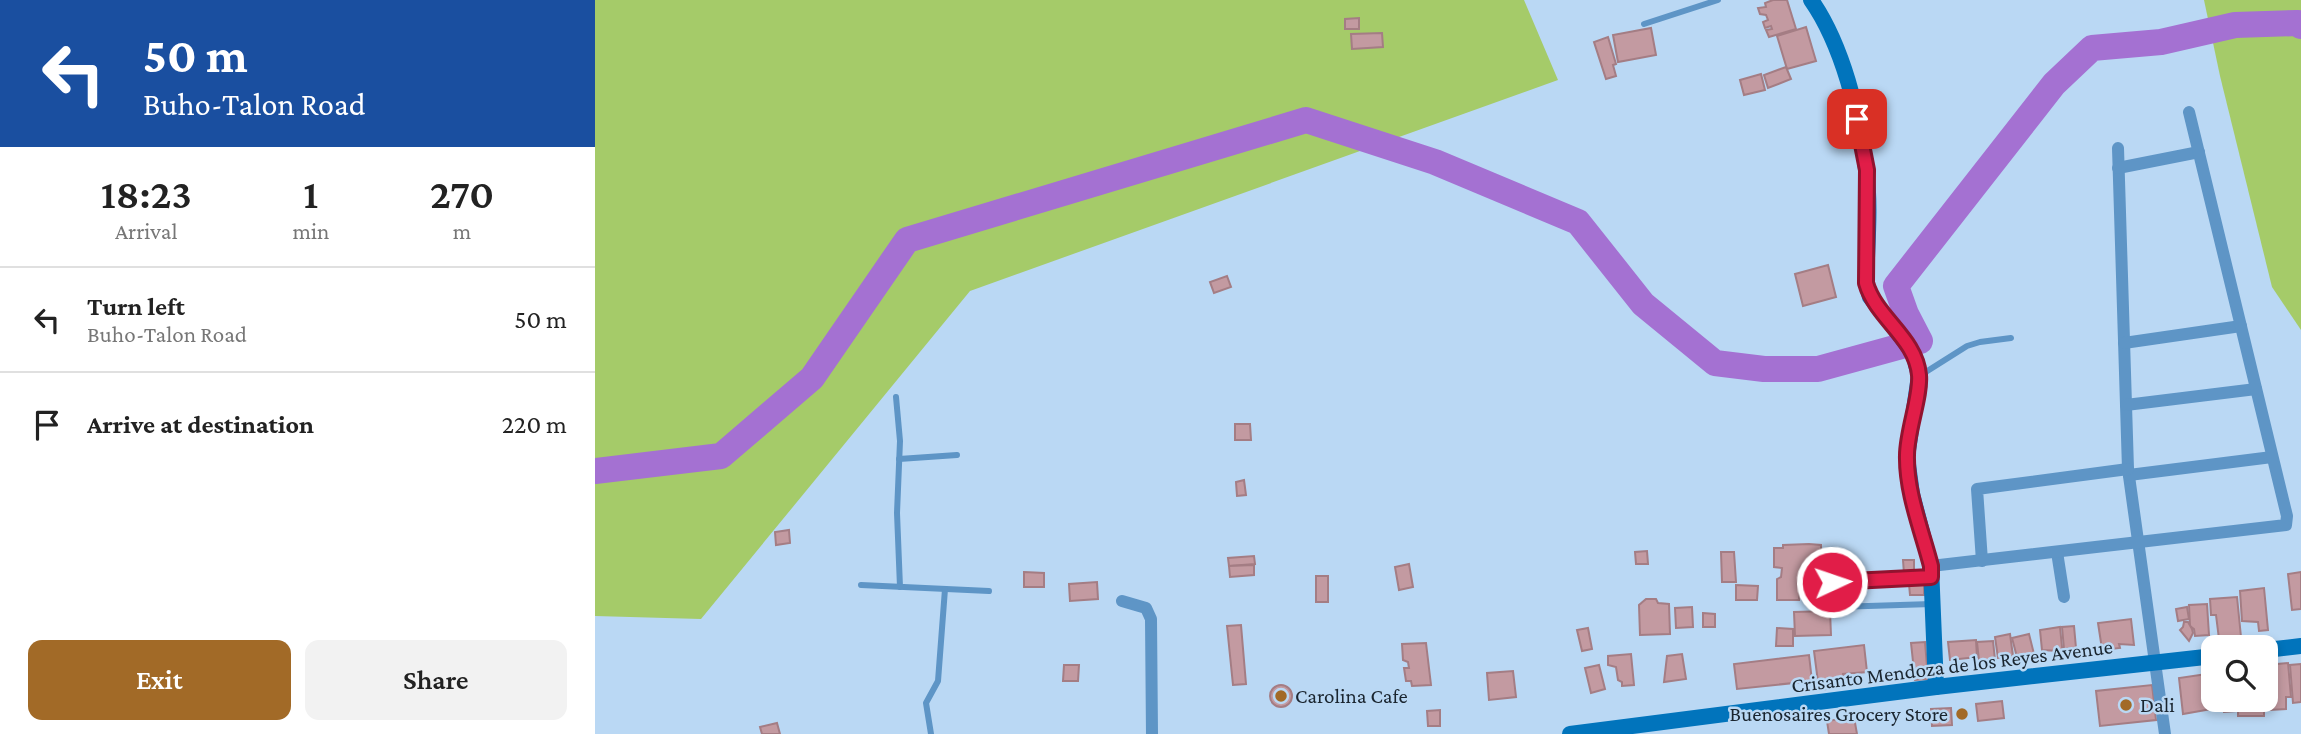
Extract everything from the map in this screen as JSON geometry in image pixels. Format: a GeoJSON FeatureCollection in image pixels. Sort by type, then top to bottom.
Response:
{"type":"FeatureCollection","features":[{"type":"Feature","properties":{"kind":"street"},"geometry":{"type":"LineString","coordinates":[[1811,0],[1837,45],[1862,144],[1867,170],[1866,283],[1870,297],[1913,352],[1919,376],[1907,457],[1912,494],[1931,571],[1936,687]]}},
{"type":"Feature","properties":{"kind":"street"},"geometry":{"type":"LineString","coordinates":[[1931,571],[1982,561],[2286,525],[2287,516],[2189,112]]}},
{"type":"Feature","properties":{"kind":"street"},"geometry":{"type":"LineString","coordinates":[[2118,148],[2128,472],[2165,734]]}},
{"type":"Feature","properties":{"kind":"street"},"geometry":{"type":"LineString","coordinates":[[2118,168],[2199,152]]}},
{"type":"Feature","properties":{"kind":"street"},"geometry":{"type":"LineString","coordinates":[[2124,343],[2241,326]]}},
{"type":"Feature","properties":{"kind":"street"},"geometry":{"type":"LineString","coordinates":[[2126,405],[2256,388]]}},
{"type":"Feature","properties":{"kind":"street"},"geometry":{"type":"LineString","coordinates":[[1982,561],[1977,489],[2272,457]]}},
{"type":"Feature","properties":{"kind":"street"},"geometry":{"type":"LineString","coordinates":[[2057,552],[2064,597]]}},
{"type":"Feature","properties":{"kind":"street"},"geometry":{"type":"LineString","coordinates":[[1122,601],[1146,608],[1151,619],[1152,734]]}},
{"type":"Feature","properties":{"kind":"street"},"geometry":{"type":"LineString","coordinates":[[2278,649],[2301,646]]}},
{"type":"Feature","properties":{"kind":"street","name":"Crisanto Mendoza de los Reyes Avenue"},"geometry":{"type":"LineString","coordinates":[[1570,734],[1936,687],[2201,658]]}},
{"type":"Feature","properties":{"kind":"lane"},"geometry":{"type":"LineString","coordinates":[[1644,24],[1718,0]]}},
{"type":"Feature","properties":{"kind":"lane"},"geometry":{"type":"LineString","coordinates":[[1919,376],[1967,346],[1980,341],[2011,338]]}},
{"type":"Feature","properties":{"kind":"lane"},"geometry":{"type":"LineString","coordinates":[[896,397],[900,587]]}},
{"type":"Feature","properties":{"kind":"lane"},"geometry":{"type":"LineString","coordinates":[[899,459],[957,455]]}},
{"type":"Feature","properties":{"kind":"lane"},"geometry":{"type":"LineString","coordinates":[[1832,582],[1931,571]]}},
{"type":"Feature","properties":{"kind":"lane"},"geometry":{"type":"LineString","coordinates":[[861,585],[989,592]]}},
{"type":"Feature","properties":{"kind":"lane"},"geometry":{"type":"LineString","coordinates":[[931,734],[926,703],[938,681],[946,589]]}},
{"type":"Feature","properties":{"kind":"lane"},"geometry":{"type":"LineString","coordinates":[[1836,607],[1933,604]]}},
{"type":"Feature","properties":{"kind":"green space"},"geometry":{"type":"Polygon","coordinates":[[[595,0],[1524,0],[1558,80],[970,291],[701,619],[595,616],[595,0]]]}},
{"type":"Feature","properties":{"kind":"green space"},"geometry":{"type":"Polygon","coordinates":[[[2204,0],[2301,0],[2301,330],[2272,287],[2204,0]]]}},
{"type":"Feature","properties":{"kind":"building"},"geometry":{"type":"Polygon","coordinates":[[[1787,0],[1796,29],[1769,37],[1766,30],[1772,29],[1771,26],[1765,28],[1763,22],[1768,20],[1766,15],[1760,14],[1758,8],[1766,7],[1765,3],[1787,0]]]}},
{"type":"Feature","properties":{"kind":"building"},"geometry":{"type":"Polygon","coordinates":[[[1359,18],[1359,29],[1345,29],[1345,19],[1359,18]]]}},
{"type":"Feature","properties":{"kind":"building"},"geometry":{"type":"Polygon","coordinates":[[[1806,27],[1816,61],[1787,69],[1777,36],[1806,27]]]}},
{"type":"Feature","properties":{"kind":"building"},"geometry":{"type":"Polygon","coordinates":[[[1651,28],[1656,55],[1618,62],[1613,35],[1651,28]]]}},
{"type":"Feature","properties":{"kind":"building"},"geometry":{"type":"Polygon","coordinates":[[[1382,33],[1383,47],[1352,49],[1351,34],[1382,33]]]}},
{"type":"Feature","properties":{"kind":"building"},"geometry":{"type":"Polygon","coordinates":[[[1608,37],[1616,64],[1613,65],[1616,76],[1606,79],[1594,42],[1608,37]]]}},
{"type":"Feature","properties":{"kind":"building"},"geometry":{"type":"Polygon","coordinates":[[[1786,67],[1791,79],[1768,88],[1764,75],[1786,67]]]}},
{"type":"Feature","properties":{"kind":"building"},"geometry":{"type":"Polygon","coordinates":[[[1761,74],[1765,90],[1744,95],[1740,80],[1761,74]]]}},
{"type":"Feature","properties":{"kind":"building"},"geometry":{"type":"Polygon","coordinates":[[[1828,265],[1836,297],[1803,306],[1795,274],[1828,265]]]}},
{"type":"Feature","properties":{"kind":"building"},"geometry":{"type":"Polygon","coordinates":[[[1227,276],[1231,287],[1214,293],[1210,282],[1227,276]]]}},
{"type":"Feature","properties":{"kind":"building"},"geometry":{"type":"Polygon","coordinates":[[[1235,424],[1250,424],[1251,440],[1235,440],[1235,424]]]}},
{"type":"Feature","properties":{"kind":"building"},"geometry":{"type":"Polygon","coordinates":[[[1244,480],[1246,495],[1237,496],[1236,482],[1244,480]]]}},
{"type":"Feature","properties":{"kind":"building"},"geometry":{"type":"Polygon","coordinates":[[[789,530],[790,543],[776,545],[775,532],[789,530]]]}},
{"type":"Feature","properties":{"kind":"building"},"geometry":{"type":"Polygon","coordinates":[[[1821,545],[1822,591],[1799,591],[1799,600],[1777,600],[1777,579],[1781,577],[1782,568],[1774,567],[1774,548],[1821,545]]]}},
{"type":"Feature","properties":{"kind":"building"},"geometry":{"type":"Polygon","coordinates":[[[1647,551],[1648,564],[1636,564],[1635,552],[1647,551]]]}},
{"type":"Feature","properties":{"kind":"building"},"geometry":{"type":"Polygon","coordinates":[[[1721,552],[1734,552],[1736,582],[1722,582],[1721,552]]]}},
{"type":"Feature","properties":{"kind":"building"},"geometry":{"type":"Polygon","coordinates":[[[1254,556],[1255,564],[1229,566],[1228,558],[1254,556]]]}},
{"type":"Feature","properties":{"kind":"building"},"geometry":{"type":"Polygon","coordinates":[[[1903,560],[1914,560],[1914,574],[1904,574],[1903,560]]]}},
{"type":"Feature","properties":{"kind":"building"},"geometry":{"type":"Polygon","coordinates":[[[1409,564],[1413,587],[1399,590],[1395,567],[1409,564]]]}},
{"type":"Feature","properties":{"kind":"building"},"geometry":{"type":"Polygon","coordinates":[[[1254,565],[1254,575],[1230,577],[1229,566],[1254,565]]]}},
{"type":"Feature","properties":{"kind":"building"},"geometry":{"type":"Polygon","coordinates":[[[1024,572],[1044,573],[1044,587],[1024,587],[1024,572]]]}},
{"type":"Feature","properties":{"kind":"building"},"geometry":{"type":"Polygon","coordinates":[[[2301,572],[2301,609],[2292,610],[2288,574],[2301,572]]]}},
{"type":"Feature","properties":{"kind":"building"},"geometry":{"type":"Polygon","coordinates":[[[1316,576],[1328,576],[1328,602],[1316,602],[1316,576]]]}},
{"type":"Feature","properties":{"kind":"building"},"geometry":{"type":"Polygon","coordinates":[[[1097,582],[1098,599],[1070,601],[1069,584],[1097,582]]]}},
{"type":"Feature","properties":{"kind":"building"},"geometry":{"type":"Polygon","coordinates":[[[1909,584],[1924,584],[1924,595],[1910,595],[1909,584]]]}},
{"type":"Feature","properties":{"kind":"building"},"geometry":{"type":"Polygon","coordinates":[[[1736,585],[1758,586],[1757,600],[1736,600],[1736,585]]]}},
{"type":"Feature","properties":{"kind":"building"},"geometry":{"type":"Polygon","coordinates":[[[2264,588],[2268,630],[2259,631],[2258,622],[2242,621],[2240,591],[2264,588]]]}},
{"type":"Feature","properties":{"kind":"building"},"geometry":{"type":"Polygon","coordinates":[[[2237,597],[2241,635],[2218,635],[2216,615],[2211,615],[2210,599],[2237,597]]]}},
{"type":"Feature","properties":{"kind":"building"},"geometry":{"type":"Polygon","coordinates":[[[1646,599],[1656,599],[1658,603],[1669,604],[1670,634],[1640,635],[1639,605],[1646,599]]]}},
{"type":"Feature","properties":{"kind":"building"},"geometry":{"type":"Polygon","coordinates":[[[2207,604],[2209,635],[2195,636],[2194,629],[2190,626],[2189,605],[2207,604]]]}},
{"type":"Feature","properties":{"kind":"building"},"geometry":{"type":"Polygon","coordinates":[[[1692,607],[1693,627],[1676,628],[1675,608],[1692,607]]]}},
{"type":"Feature","properties":{"kind":"building"},"geometry":{"type":"Polygon","coordinates":[[[2187,607],[2189,619],[2178,621],[2176,609],[2187,607]]]}},
{"type":"Feature","properties":{"kind":"building"},"geometry":{"type":"Polygon","coordinates":[[[1830,611],[1831,635],[1795,636],[1794,612],[1830,611]]]}},
{"type":"Feature","properties":{"kind":"building"},"geometry":{"type":"Polygon","coordinates":[[[1703,613],[1715,614],[1715,627],[1703,627],[1703,613]]]}},
{"type":"Feature","properties":{"kind":"building"},"geometry":{"type":"Polygon","coordinates":[[[2131,619],[2134,645],[2119,644],[2120,648],[2111,649],[2110,644],[2102,649],[2098,623],[2131,619]]]}},
{"type":"Feature","properties":{"kind":"building"},"geometry":{"type":"Polygon","coordinates":[[[2184,622],[2188,622],[2192,629],[2189,641],[2180,630],[2184,622]]]}},
{"type":"Feature","properties":{"kind":"building"},"geometry":{"type":"Polygon","coordinates":[[[1241,625],[1246,684],[1233,685],[1227,626],[1241,625]]]}},
{"type":"Feature","properties":{"kind":"building"},"geometry":{"type":"Polygon","coordinates":[[[2074,626],[2076,648],[2064,649],[2062,627],[2074,626]]]}},
{"type":"Feature","properties":{"kind":"building"},"geometry":{"type":"Polygon","coordinates":[[[2060,627],[2063,657],[2059,658],[2059,651],[2042,650],[2040,630],[2060,627]]]}},
{"type":"Feature","properties":{"kind":"building"},"geometry":{"type":"Polygon","coordinates":[[[1588,628],[1592,649],[1582,651],[1577,630],[1588,628]]]}},
{"type":"Feature","properties":{"kind":"building"},"geometry":{"type":"Polygon","coordinates":[[[1777,628],[1793,629],[1793,646],[1776,646],[1777,628]]]}},
{"type":"Feature","properties":{"kind":"building"},"geometry":{"type":"Polygon","coordinates":[[[2010,634],[2013,656],[1998,658],[1995,637],[2010,634]]]}},
{"type":"Feature","properties":{"kind":"building"},"geometry":{"type":"Polygon","coordinates":[[[2029,634],[2035,658],[2018,661],[2012,638],[2029,634]]]}},
{"type":"Feature","properties":{"kind":"building"},"geometry":{"type":"Polygon","coordinates":[[[1976,640],[1977,657],[1950,660],[1948,642],[1976,640]]]}},
{"type":"Feature","properties":{"kind":"building"},"geometry":{"type":"Polygon","coordinates":[[[1993,641],[1995,660],[1979,661],[1977,642],[1993,641]]]}},
{"type":"Feature","properties":{"kind":"building"},"geometry":{"type":"Polygon","coordinates":[[[1925,642],[1928,679],[1915,680],[1911,643],[1925,642]]]}},
{"type":"Feature","properties":{"kind":"building"},"geometry":{"type":"Polygon","coordinates":[[[1426,643],[1431,685],[1412,686],[1411,681],[1406,681],[1404,668],[1409,668],[1408,662],[1403,660],[1402,644],[1426,643]]]}},
{"type":"Feature","properties":{"kind":"building"},"geometry":{"type":"Polygon","coordinates":[[[1864,645],[1867,672],[1843,674],[1845,687],[1819,690],[1814,651],[1864,645]]]}},
{"type":"Feature","properties":{"kind":"building"},"geometry":{"type":"Polygon","coordinates":[[[1631,654],[1634,685],[1622,686],[1616,667],[1608,665],[1608,656],[1631,654]]]}},
{"type":"Feature","properties":{"kind":"building"},"geometry":{"type":"Polygon","coordinates":[[[1682,654],[1686,679],[1664,682],[1667,656],[1682,654]]]}},
{"type":"Feature","properties":{"kind":"building"},"geometry":{"type":"Polygon","coordinates":[[[1809,655],[1812,681],[1737,689],[1734,664],[1809,655]]]}},
{"type":"Feature","properties":{"kind":"building"},"geometry":{"type":"Polygon","coordinates":[[[2288,663],[2291,697],[2286,697],[2286,709],[2278,710],[2278,664],[2288,663]]]}},
{"type":"Feature","properties":{"kind":"building"},"geometry":{"type":"Polygon","coordinates":[[[2301,664],[2301,702],[2293,703],[2290,665],[2301,664]]]}},
{"type":"Feature","properties":{"kind":"building"},"geometry":{"type":"Polygon","coordinates":[[[1064,665],[1079,665],[1078,681],[1063,681],[1064,665]]]}},
{"type":"Feature","properties":{"kind":"building"},"geometry":{"type":"Polygon","coordinates":[[[1599,665],[1605,689],[1591,693],[1585,668],[1599,665]]]}},
{"type":"Feature","properties":{"kind":"building"},"geometry":{"type":"Polygon","coordinates":[[[1513,671],[1516,697],[1489,700],[1487,673],[1513,671]]]}},
{"type":"Feature","properties":{"kind":"building"},"geometry":{"type":"Polygon","coordinates":[[[2201,675],[2201,711],[2183,714],[2179,678],[2201,675]]]}},
{"type":"Feature","properties":{"kind":"building","name":"Carolina Cafe"},"geometry":{"type":"Polygon","coordinates":[[[1281,685],[1289,688],[1292,696],[1289,704],[1281,707],[1273,704],[1270,696],[1273,688],[1281,685]]]}},
{"type":"Feature","properties":{"kind":"building","name":"Dali"},"geometry":{"type":"Polygon","coordinates":[[[2152,685],[2156,720],[2100,726],[2096,691],[2152,685]]]}},
{"type":"Feature","properties":{"kind":"building"},"geometry":{"type":"Polygon","coordinates":[[[2002,701],[2004,718],[1978,721],[1976,704],[2002,701]]]}},
{"type":"Feature","properties":{"kind":"building"},"geometry":{"type":"Polygon","coordinates":[[[1951,708],[1952,725],[1932,726],[1931,709],[1951,708]]]}},
{"type":"Feature","properties":{"kind":"building"},"geometry":{"type":"Polygon","coordinates":[[[1440,710],[1440,726],[1428,726],[1427,711],[1440,710]]]}},
{"type":"Feature","properties":{"kind":"building"},"geometry":{"type":"Polygon","coordinates":[[[2238,712],[2264,712],[2264,716],[2238,716],[2238,712]]]}},
{"type":"Feature","properties":{"kind":"building"},"geometry":{"type":"Polygon","coordinates":[[[1854,717],[1857,734],[1829,734],[1827,721],[1854,717]]]}},
{"type":"Feature","properties":{"kind":"building"},"geometry":{"type":"Polygon","coordinates":[[[777,723],[780,734],[762,734],[760,727],[777,723]]]}},
{"type":"Feature","properties":{"kind":"waterway"},"geometry":{"type":"LineString","coordinates":[[595,471],[721,456],[812,378],[907,240],[1306,120],[1435,162],[1578,222],[1643,304],[1715,363],[1764,369],[1818,369],[1920,341],[1896,286],[2054,84],[2092,48],[2161,42],[2235,25],[2298,23],[2301,26]]}},
{"type":"Feature","properties":{"kind":"place","name":"Carolina Cafe"},"geometry":{"type":"Point","coordinates":[1281,696]}},
{"type":"Feature","properties":{"kind":"place","name":"Dali"},"geometry":{"type":"Point","coordinates":[2126,705]}},
{"type":"Feature","properties":{"kind":"place","name":"Buenosaires Grocery Store"},"geometry":{"type":"Point","coordinates":[1962,714]}},
{"type":"Feature","properties":{"kind":"route"},"geometry":{"type":"LineString","coordinates":[[1832,582],[1931,577],[1931,566],[1912,494],[1907,457],[1919,376],[1913,352],[1870,297],[1866,283],[1867,170],[1857,119]]}}]}
